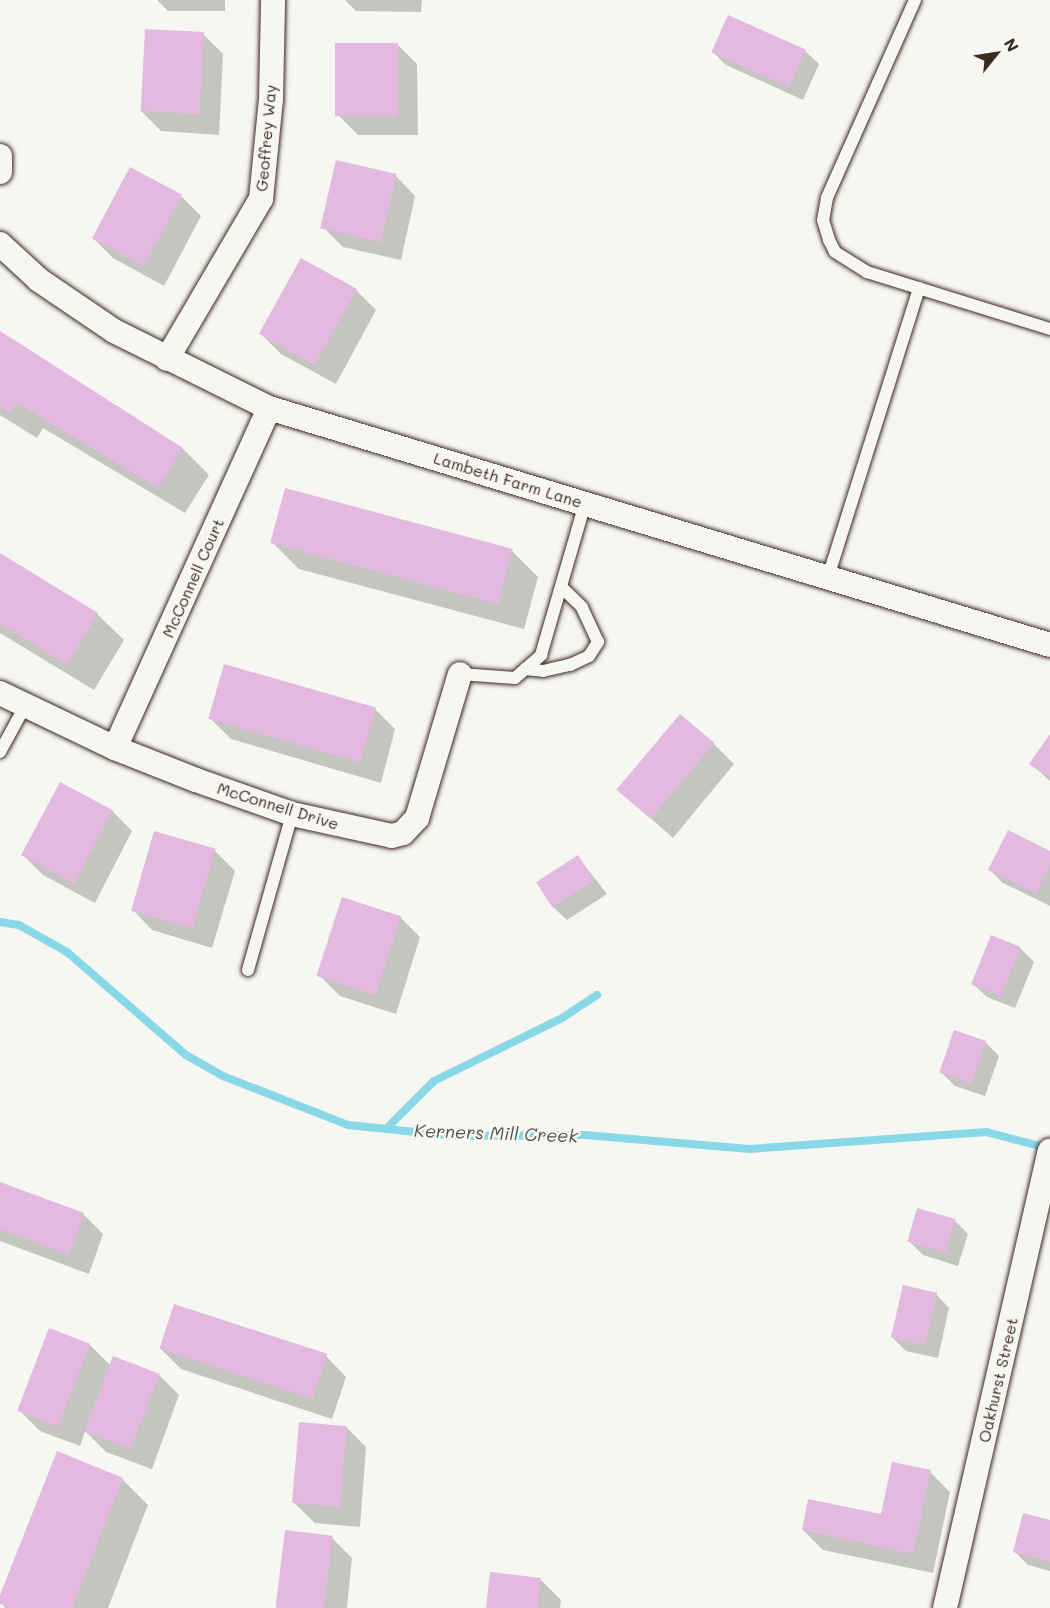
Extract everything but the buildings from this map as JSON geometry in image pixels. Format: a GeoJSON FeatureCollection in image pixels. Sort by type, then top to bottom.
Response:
{"type":"FeatureCollection","features":[{"type":"Feature","properties":{"kind":"street","name":"Geoffrey Way"},"geometry":{"type":"LineString","coordinates":[[167,359],[261,199],[271,99],[273,0]]}},
{"type":"Feature","properties":{"kind":"street"},"geometry":{"type":"LineString","coordinates":[[0,156],[0,172]]}},
{"type":"Feature","properties":{"kind":"street","name":"Lambeth Farm Lane"},"geometry":{"type":"LineString","coordinates":[[0,244],[39,280],[114,332],[269,408],[1050,645]]}},
{"type":"Feature","properties":{"kind":"street","name":"McConnell Court"},"geometry":{"type":"LineString","coordinates":[[115,748],[269,408]]}},
{"type":"Feature","properties":{"kind":"street","name":"McConnell Drive"},"geometry":{"type":"LineString","coordinates":[[0,693],[115,748],[292,814],[392,836],[410,827],[417,818],[460,674]]}},
{"type":"Feature","properties":{"kind":"street","name":"Oakhurst Street"},"geometry":{"type":"LineString","coordinates":[[945,1608],[1050,1151]]}},
{"type":"Feature","properties":{"kind":"lane"},"geometry":{"type":"LineString","coordinates":[[915,0],[827,198],[823,220],[829,240],[835,252],[867,272],[1050,329]]}},
{"type":"Feature","properties":{"kind":"lane"},"geometry":{"type":"LineString","coordinates":[[828,578],[919,288]]}},
{"type":"Feature","properties":{"kind":"lane"},"geometry":{"type":"LineString","coordinates":[[460,674],[515,678],[541,655],[585,504]]}},
{"type":"Feature","properties":{"kind":"lane"},"geometry":{"type":"LineString","coordinates":[[525,669],[543,671],[570,665],[590,656],[598,642],[582,608],[561,587]]}},
{"type":"Feature","properties":{"kind":"lane"},"geometry":{"type":"LineString","coordinates":[[0,752],[24,706]]}},
{"type":"Feature","properties":{"kind":"lane"},"geometry":{"type":"LineString","coordinates":[[248,970],[292,814]]}},
{"type":"Feature","properties":{"kind":"waterway","name":"Kerners Mill Creek"},"geometry":{"type":"LineString","coordinates":[[0,922],[19,925],[67,952],[186,1055],[223,1076],[348,1125],[455,1136],[585,1135],[749,1149],[986,1132],[1048,1148]]}},
{"type":"Feature","properties":{"kind":"waterway"},"geometry":{"type":"LineString","coordinates":[[386,1129],[434,1081],[562,1018],[597,995]]}}]}
